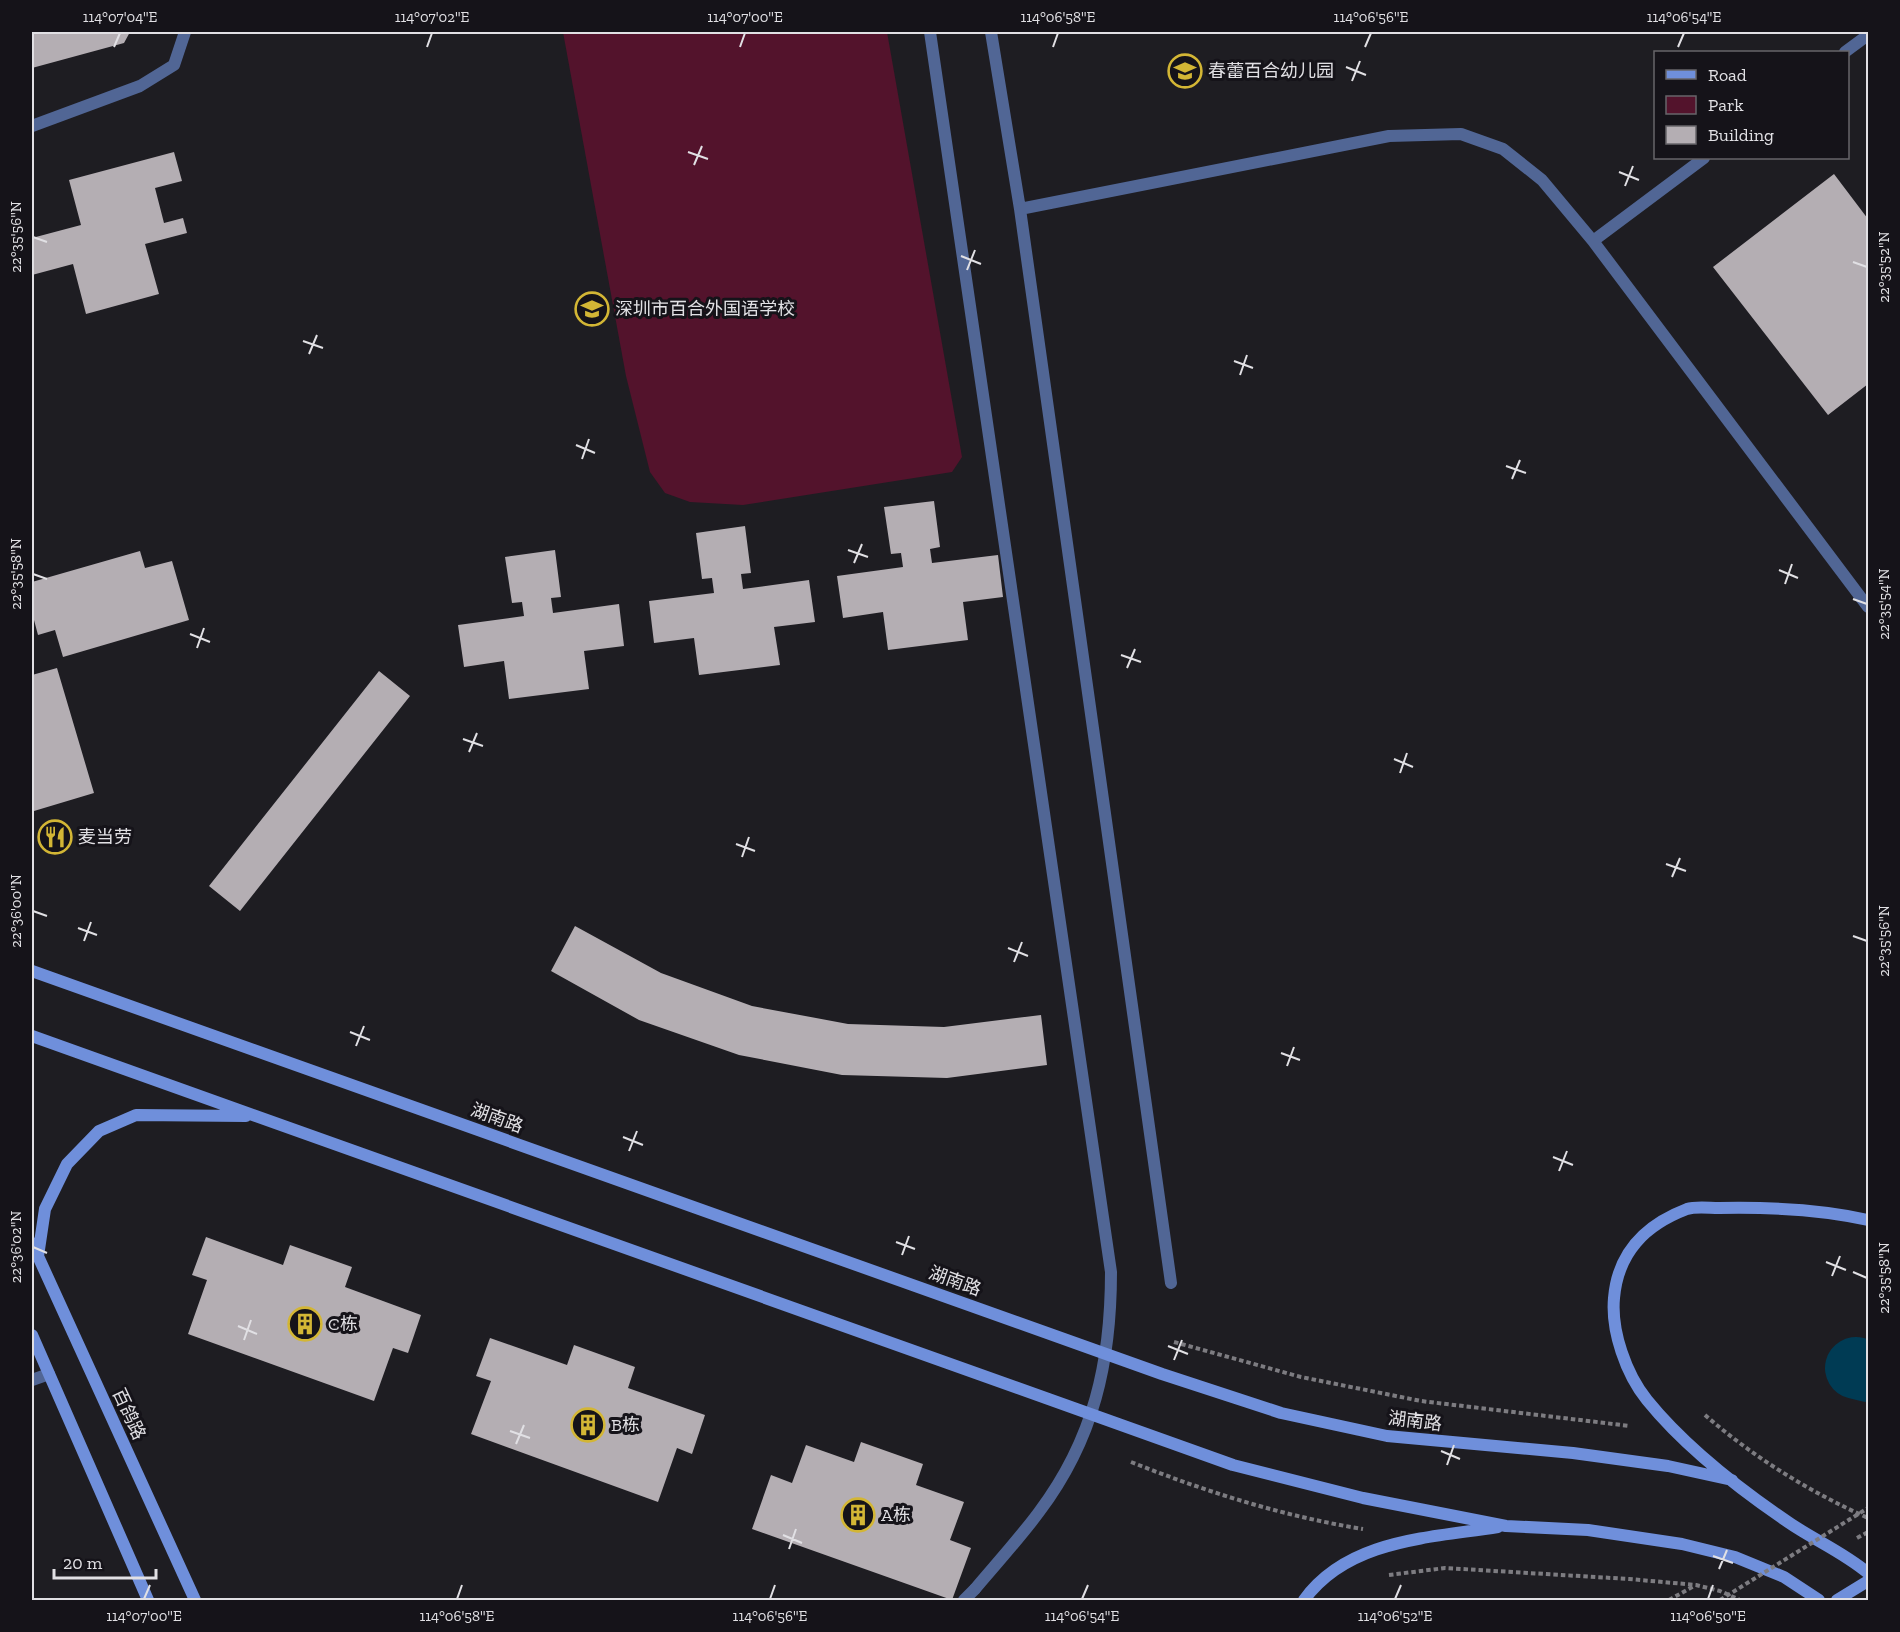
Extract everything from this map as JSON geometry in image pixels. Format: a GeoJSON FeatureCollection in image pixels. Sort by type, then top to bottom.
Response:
{"type":"FeatureCollection","features":[{"type":"Feature","properties":{"kind":"main road","name":"湖南路"},"geometry":{"type":"LineString","coordinates":[[32,971],[1107,1354],[1281,1413],[1387,1436],[1585,1455],[1668,1466],[1732,1480],[1789,1523],[1850,1558],[1869,1573]]}},
{"type":"Feature","properties":{"kind":"main road"},"geometry":{"type":"LineString","coordinates":[[32,1036],[1233,1465],[1363,1498],[1506,1526],[1588,1530],[1682,1544],[1724,1554],[1784,1577],[1819,1600]]}},
{"type":"Feature","properties":{"kind":"main road"},"geometry":{"type":"LineString","coordinates":[[38,1257],[45,1209],[67,1164],[99,1131],[136,1114],[256,1116]]}},
{"type":"Feature","properties":{"kind":"main road"},"geometry":{"type":"LineString","coordinates":[[1732,1480],[1679,1434],[1645,1399],[1629,1368],[1618,1340],[1613,1311],[1615,1286],[1634,1242],[1658,1224],[1690,1208],[1759,1207],[1852,1216],[1869,1220]]}},
{"type":"Feature","properties":{"kind":"main road","name":"百鸽路"},"geometry":{"type":"LineString","coordinates":[[32,1243],[195,1600]]}},
{"type":"Feature","properties":{"kind":"main road"},"geometry":{"type":"LineString","coordinates":[[32,1335],[148,1600]]}},
{"type":"Feature","properties":{"kind":"main road"},"geometry":{"type":"LineString","coordinates":[[1304,1600],[1315,1585],[1343,1563],[1381,1547],[1506,1526]]}},
{"type":"Feature","properties":{"kind":"main road"},"geometry":{"type":"LineString","coordinates":[[1837,1600],[1869,1581]]}},
{"type":"Feature","properties":{"kind":"street"},"geometry":{"type":"LineString","coordinates":[[32,126],[149,81],[174,64],[185,32]]}},
{"type":"Feature","properties":{"kind":"street"},"geometry":{"type":"LineString","coordinates":[[930,32],[1108,1252],[1111,1314],[1107,1354],[1092,1414],[1078,1449],[1050,1497],[964,1600]]}},
{"type":"Feature","properties":{"kind":"street"},"geometry":{"type":"LineString","coordinates":[[991,32],[1020,209],[1171,1283]]}},
{"type":"Feature","properties":{"kind":"street"},"geometry":{"type":"LineString","coordinates":[[1846,51],[1869,35]]}},
{"type":"Feature","properties":{"kind":"street"},"geometry":{"type":"LineString","coordinates":[[1020,209],[1389,136],[1461,134],[1503,149],[1542,180],[1593,241],[1869,607]]}},
{"type":"Feature","properties":{"kind":"street"},"geometry":{"type":"LineString","coordinates":[[1593,241],[1703,159]]}},
{"type":"Feature","properties":{"kind":"street"},"geometry":{"type":"LineString","coordinates":[[32,1380],[49,1374]]}},
{"type":"Feature","properties":{"kind":"path"},"geometry":{"type":"LineString","coordinates":[[1174,1342],[1301,1377],[1421,1401],[1630,1426]]}},
{"type":"Feature","properties":{"kind":"path"},"geometry":{"type":"LineString","coordinates":[[1705,1415],[1740,1445],[1843,1506],[1869,1518]]}},
{"type":"Feature","properties":{"kind":"path"},"geometry":{"type":"LineString","coordinates":[[1131,1462],[1197,1489],[1306,1520],[1363,1529]]}},
{"type":"Feature","properties":{"kind":"path"},"geometry":{"type":"LineString","coordinates":[[1720,1600],[1869,1508]]}},
{"type":"Feature","properties":{"kind":"path"},"geometry":{"type":"LineString","coordinates":[[1389,1575],[1445,1568],[1696,1585],[1720,1591],[1740,1600]]}},
{"type":"Feature","properties":{"kind":"path"},"geometry":{"type":"LineString","coordinates":[[1669,1600],[1696,1585]]}},
{"type":"Feature","properties":{"kind":"green space"},"geometry":{"type":"Polygon","coordinates":[[[563,32],[887,32],[962,457],[952,472],[743,505],[690,502],[665,493],[650,472],[626,376],[563,32]]]}},
{"type":"Feature","properties":{"kind":"building"},"geometry":{"type":"Polygon","coordinates":[[[32,32],[130,32],[124,43],[32,68],[32,32]]]}},
{"type":"Feature","properties":{"kind":"building"},"geometry":{"type":"Polygon","coordinates":[[[174,152],[182,181],[155,188],[164,223],[183,218],[187,233],[145,244],[159,294],[86,314],[73,264],[32,275],[32,238],[81,225],[69,180],[174,152]]]}},
{"type":"Feature","properties":{"kind":"building"},"geometry":{"type":"Polygon","coordinates":[[[1834,174],[1868,219],[1868,384],[1828,415],[1713,267],[1834,174]]]}},
{"type":"Feature","properties":{"kind":"building"},"geometry":{"type":"Polygon","coordinates":[[[934,501],[940,547],[930,549],[932,563],[998,555],[1003,597],[963,602],[968,640],[888,650],[883,612],[843,618],[837,576],[903,567],[901,553],[891,554],[884,507],[934,501]]]}},
{"type":"Feature","properties":{"kind":"building"},"geometry":{"type":"Polygon","coordinates":[[[745,526],[751,573],[741,574],[743,589],[809,580],[815,622],[774,627],[780,665],[699,675],[694,638],[654,643],[649,601],[714,593],[712,578],[702,579],[696,533],[745,526]]]}},
{"type":"Feature","properties":{"kind":"building"},"geometry":{"type":"Polygon","coordinates":[[[555,550],[561,597],[551,598],[553,613],[619,604],[624,646],[584,651],[589,689],[509,699],[504,661],[464,667],[458,625],[524,616],[522,602],[512,603],[505,557],[555,550]]]}},
{"type":"Feature","properties":{"kind":"building"},"geometry":{"type":"Polygon","coordinates":[[[140,551],[145,568],[172,561],[189,620],[63,657],[55,630],[38,635],[34,620],[32,625],[32,582],[140,551]]]}},
{"type":"Feature","properties":{"kind":"building"},"geometry":{"type":"Polygon","coordinates":[[[57,668],[94,793],[34,811],[32,801],[32,675],[57,668]]]}},
{"type":"Feature","properties":{"kind":"building"},"geometry":{"type":"Polygon","coordinates":[[[379,671],[410,696],[240,911],[209,886],[379,671]]]}},
{"type":"Feature","properties":{"kind":"building"},"geometry":{"type":"Polygon","coordinates":[[[575,926],[661,973],[752,1006],[848,1024],[944,1027],[1041,1015],[1047,1065],[947,1078],[842,1075],[739,1055],[639,1020],[551,971],[575,926]]]}},
{"type":"Feature","properties":{"kind":"building","name":"C栋"},"geometry":{"type":"Polygon","coordinates":[[[206,1237],[283,1265],[290,1245],[352,1267],[345,1287],[421,1315],[408,1353],[393,1348],[374,1401],[188,1334],[207,1280],[192,1275],[206,1237]]]}},
{"type":"Feature","properties":{"kind":"building","name":"B栋"},"geometry":{"type":"Polygon","coordinates":[[[490,1338],[567,1365],[574,1345],[635,1367],[628,1388],[705,1415],[692,1454],[677,1448],[658,1502],[471,1434],[491,1381],[476,1376],[490,1338]]]}},
{"type":"Feature","properties":{"kind":"building","name":"A栋"},"geometry":{"type":"Polygon","coordinates":[[[861,1442],[923,1464],[916,1485],[964,1502],[950,1540],[971,1548],[952,1600],[752,1529],[771,1475],[792,1483],[806,1445],[854,1462],[861,1442]]]}},
{"type":"Feature","properties":{"kind":"waterway"},"geometry":{"type":"LineString","coordinates":[[1856,1368],[1868,1371]]}},
{"type":"Feature","properties":{"kind":"place","name":"春蕾百合幼儿园"},"geometry":{"type":"Point","coordinates":[1185,71]}},
{"type":"Feature","properties":{"kind":"place","name":"深圳市百合外国语学校"},"geometry":{"type":"Point","coordinates":[592,309]}},
{"type":"Feature","properties":{"kind":"place","name":"麦当劳"},"geometry":{"type":"Point","coordinates":[55,837]}},
{"type":"Feature","properties":{"kind":"place","name":"C栋"},"geometry":{"type":"Point","coordinates":[305,1324]}},
{"type":"Feature","properties":{"kind":"place","name":"B栋"},"geometry":{"type":"Point","coordinates":[588,1425]}},
{"type":"Feature","properties":{"kind":"place","name":"A栋"},"geometry":{"type":"Point","coordinates":[858,1515]}}]}
